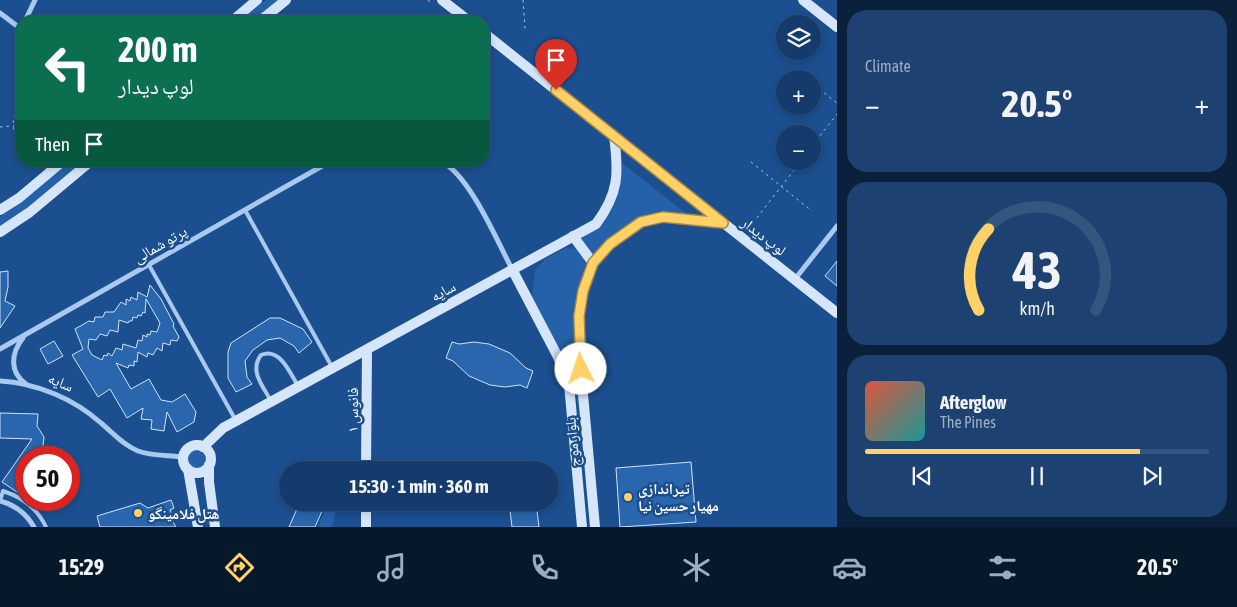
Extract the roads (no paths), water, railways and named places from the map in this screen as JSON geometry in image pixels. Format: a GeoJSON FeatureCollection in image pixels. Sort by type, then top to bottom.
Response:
{"type":"FeatureCollection","features":[{"type":"Feature","properties":{"kind":"street"},"geometry":{"type":"LineString","coordinates":[[28,15],[35,0]]}},
{"type":"Feature","properties":{"kind":"street"},"geometry":{"type":"LineString","coordinates":[[239,15],[258,0]]}},
{"type":"Feature","properties":{"kind":"street"},"geometry":{"type":"LineString","coordinates":[[267,15],[286,0]]}},
{"type":"Feature","properties":{"kind":"street"},"geometry":{"type":"LineString","coordinates":[[442,0],[461,15]]}},
{"type":"Feature","properties":{"kind":"street"},"geometry":{"type":"LineString","coordinates":[[803,0],[837,27]]}},
{"type":"Feature","properties":{"kind":"street"},"geometry":{"type":"LineString","coordinates":[[0,14],[15,25]]}},
{"type":"Feature","properties":{"kind":"street","name":"لوپ دیدار"},"geometry":{"type":"LineString","coordinates":[[490,38],[837,313]]}},
{"type":"Feature","properties":{"kind":"street","name":"سایه"},"geometry":{"type":"LineString","coordinates":[[203,447],[223,428],[332,367],[367,351],[596,224],[609,207],[616,186],[614,136]]}},
{"type":"Feature","properties":{"kind":"street"},"geometry":{"type":"LineString","coordinates":[[0,210],[19,198],[56,167]]}},
{"type":"Feature","properties":{"kind":"street"},"geometry":{"type":"LineString","coordinates":[[0,232],[30,212],[84,167]]}},
{"type":"Feature","properties":{"kind":"street","name":"پرتو شمالی"},"geometry":{"type":"LineString","coordinates":[[0,349],[321,167]]}},
{"type":"Feature","properties":{"kind":"street"},"geometry":{"type":"LineString","coordinates":[[450,167],[465,182],[512,269]]}},
{"type":"Feature","properties":{"kind":"street","name":"بلوار موج"},"geometry":{"type":"LineString","coordinates":[[595,527],[579,350],[579,316],[583,291],[593,263],[610,244],[641,222],[663,217],[723,223]]}},
{"type":"Feature","properties":{"kind":"street"},"geometry":{"type":"LineString","coordinates":[[795,280],[837,226]]}},
{"type":"Feature","properties":{"kind":"street"},"geometry":{"type":"LineString","coordinates":[[573,236],[593,263]]}},
{"type":"Feature","properties":{"kind":"street","name":"بلوار موج"},"geometry":{"type":"LineString","coordinates":[[512,269],[558,357],[569,384],[582,527]]}},
{"type":"Feature","properties":{"kind":"street"},"geometry":{"type":"LineString","coordinates":[[25,335],[14,351],[13,365],[18,377],[29,386]]}},
{"type":"Feature","properties":{"kind":"street","name":"فانوس ۱"},"geometry":{"type":"LineString","coordinates":[[366,461],[367,351]]}},
{"type":"Feature","properties":{"kind":"street","name":"سایه"},"geometry":{"type":"LineString","coordinates":[[0,381],[49,392],[76,405],[125,444],[139,451],[184,457]]}},
{"type":"Feature","properties":{"kind":"street"},"geometry":{"type":"LineString","coordinates":[[198,527],[188,469],[184,457],[190,447],[203,447],[210,456],[209,482],[216,527]]}},
{"type":"Feature","properties":{"kind":"street"},"geometry":{"type":"LineString","coordinates":[[577,462],[589,461]]}},
{"type":"Feature","properties":{"kind":"street"},"geometry":{"type":"LineString","coordinates":[[188,469],[200,472],[210,465]]}},
{"type":"Feature","properties":{"kind":"street"},"geometry":{"type":"LineString","coordinates":[[0,501],[23,512],[34,527]]}},
{"type":"Feature","properties":{"kind":"street"},"geometry":{"type":"LineString","coordinates":[[366,511],[366,527]]}},
{"type":"Feature","properties":{"kind":"lane"},"geometry":{"type":"LineString","coordinates":[[245,210],[332,367]]}},
{"type":"Feature","properties":{"kind":"lane"},"geometry":{"type":"LineString","coordinates":[[149,265],[236,421]]}},
{"type":"Feature","properties":{"kind":"lane"},"geometry":{"type":"LineString","coordinates":[[271,402],[256,373],[255,365],[260,355],[272,354],[279,357],[298,386]]}},
{"type":"Feature","properties":{"kind":"lane"},"geometry":{"type":"LineString","coordinates":[[0,501],[3,491],[22,498],[37,512],[46,527]]}},
{"type":"Feature","properties":{"kind":"place","name":"تیراندازی مهیار حسین نیا"},"geometry":{"type":"Point","coordinates":[628,497]}},
{"type":"Feature","properties":{"kind":"place","name":"هتل فلامینگو"},"geometry":{"type":"Point","coordinates":[138,513]}}]}
